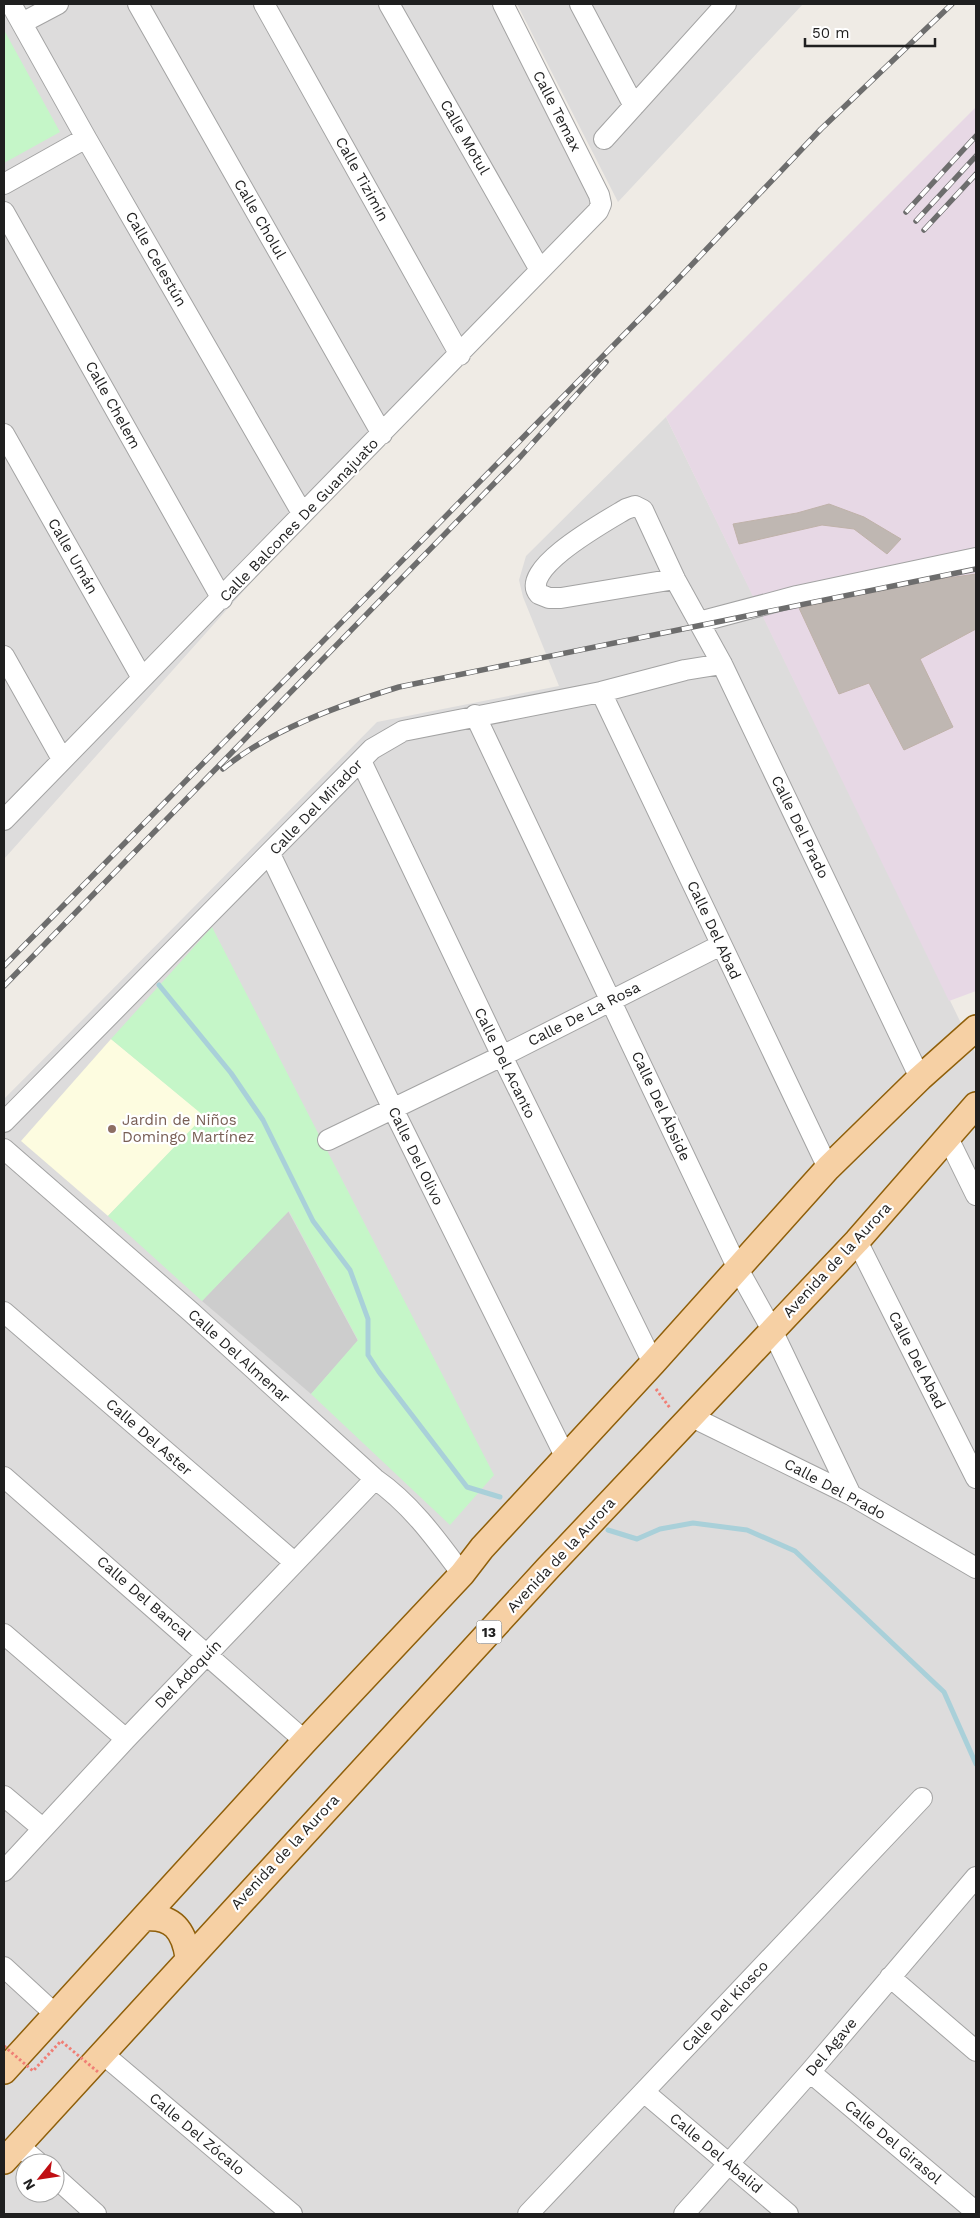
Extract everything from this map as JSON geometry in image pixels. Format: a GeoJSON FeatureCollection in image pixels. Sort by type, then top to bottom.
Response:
{"type":"FeatureCollection","features":[{"type":"Feature","properties":{"kind":"main road"},"geometry":{"type":"LineString","coordinates":[[4,2071],[306,1741],[462,1574],[482,1548],[649,1367],[828,1168],[920,1078],[976,1028]]}},
{"type":"Feature","properties":{"kind":"main road","name":"Avenida de la Aurora"},"geometry":{"type":"LineString","coordinates":[[11,2153],[100,2063],[188,1958],[686,1421],[857,1241],[976,1105]]}},
{"type":"Feature","properties":{"kind":"main road"},"geometry":{"type":"LineString","coordinates":[[144,1918],[156,1916],[166,1919],[177,1928],[186,1942],[188,1958]]}},
{"type":"Feature","properties":{"kind":"street","name":"Calle Celestún"},"geometry":{"type":"LineString","coordinates":[[11,4],[302,514]]}},
{"type":"Feature","properties":{"kind":"street"},"geometry":{"type":"LineString","coordinates":[[22,23],[58,4]]}},
{"type":"Feature","properties":{"kind":"street","name":"Calle Cholul"},"geometry":{"type":"LineString","coordinates":[[138,4],[382,434]]}},
{"type":"Feature","properties":{"kind":"street","name":"Calle Tizimín"},"geometry":{"type":"LineString","coordinates":[[264,4],[460,355]]}},
{"type":"Feature","properties":{"kind":"street","name":"Calle Motul"},"geometry":{"type":"LineString","coordinates":[[389,4],[540,270]]}},
{"type":"Feature","properties":{"kind":"street","name":"Calle Temax"},"geometry":{"type":"LineString","coordinates":[[503,4],[599,195],[601,204],[593,218]]}},
{"type":"Feature","properties":{"kind":"street"},"geometry":{"type":"LineString","coordinates":[[580,4],[634,106]]}},
{"type":"Feature","properties":{"kind":"street"},"geometry":{"type":"LineString","coordinates":[[604,139],[717,8]]}},
{"type":"Feature","properties":{"kind":"street"},"geometry":{"type":"LineString","coordinates":[[4,184],[86,138]]}},
{"type":"Feature","properties":{"kind":"street","name":"Calle Chelem"},"geometry":{"type":"LineString","coordinates":[[4,212],[222,599]]}},
{"type":"Feature","properties":{"kind":"street","name":"Calle Balcones De Guanajuato"},"geometry":{"type":"LineString","coordinates":[[4,820],[460,355],[540,270],[593,218]]}},
{"type":"Feature","properties":{"kind":"street","name":"Calle Umán"},"geometry":{"type":"LineString","coordinates":[[4,434],[142,678]]}},
{"type":"Feature","properties":{"kind":"street","name":"Calle Del Prado"},"geometry":{"type":"LineString","coordinates":[[675,579],[561,598],[548,598],[539,594],[535,584],[538,573],[550,559],[632,506],[643,510],[675,579],[722,664],[920,1078]]}},
{"type":"Feature","properties":{"kind":"street"},"geometry":{"type":"LineString","coordinates":[[699,622],[797,596],[976,558]]}},
{"type":"Feature","properties":{"kind":"street"},"geometry":{"type":"LineString","coordinates":[[4,656],[62,759]]}},
{"type":"Feature","properties":{"kind":"street","name":"Calle Del Mirador"},"geometry":{"type":"LineString","coordinates":[[4,1122],[372,749],[403,731],[601,692],[685,670],[722,664]]}},
{"type":"Feature","properties":{"kind":"street","name":"Calle Del Abad"},"geometry":{"type":"LineString","coordinates":[[601,692],[828,1168]]}},
{"type":"Feature","properties":{"kind":"street","name":"Calle Del Ábside"},"geometry":{"type":"LineString","coordinates":[[475,716],[738,1269],[772,1330],[851,1495]]}},
{"type":"Feature","properties":{"kind":"street","name":"Calle Del Acanto"},"geometry":{"type":"LineString","coordinates":[[361,761],[649,1367]]}},
{"type":"Feature","properties":{"kind":"street","name":"Calle Del Olivo"},"geometry":{"type":"LineString","coordinates":[[270,854],[392,1107],[565,1456]]}},
{"type":"Feature","properties":{"kind":"street","name":"Calle De La Rosa"},"geometry":{"type":"LineString","coordinates":[[328,1140],[392,1107],[502,1056],[720,944]]}},
{"type":"Feature","properties":{"kind":"street"},"geometry":{"type":"LineString","coordinates":[[947,1136],[976,1195]]}},
{"type":"Feature","properties":{"kind":"street","name":"Calle Del Almenar"},"geometry":{"type":"LineString","coordinates":[[4,1150],[191,1312],[375,1479],[411,1509],[462,1574]]}},
{"type":"Feature","properties":{"kind":"street","name":"Calle Del Abad"},"geometry":{"type":"LineString","coordinates":[[857,1241],[976,1478]]}},
{"type":"Feature","properties":{"kind":"street","name":"Calle Del Aster"},"geometry":{"type":"LineString","coordinates":[[4,1312],[294,1562]]}},
{"type":"Feature","properties":{"kind":"street","name":"Calle Del Prado"},"geometry":{"type":"LineString","coordinates":[[686,1421],[851,1495],[976,1568]]}},
{"type":"Feature","properties":{"kind":"street","name":"Calle Del Bancal"},"geometry":{"type":"LineString","coordinates":[[4,1477],[306,1741]]}},
{"type":"Feature","properties":{"kind":"street","name":"Del Adoquín"},"geometry":{"type":"LineString","coordinates":[[4,1871],[126,1738],[375,1479]]}},
{"type":"Feature","properties":{"kind":"street"},"geometry":{"type":"LineString","coordinates":[[4,1634],[126,1738]]}},
{"type":"Feature","properties":{"kind":"street"},"geometry":{"type":"LineString","coordinates":[[4,1796],[42,1828]]}},
{"type":"Feature","properties":{"kind":"street","name":"Calle Del Kiosco"},"geometry":{"type":"LineString","coordinates":[[528,2214],[922,1798]]}},
{"type":"Feature","properties":{"kind":"street","name":"Del Agave"},"geometry":{"type":"LineString","coordinates":[[684,2214],[810,2072],[890,1977],[973,1888]]}},
{"type":"Feature","properties":{"kind":"street"},"geometry":{"type":"LineString","coordinates":[[4,1967],[55,2014]]}},
{"type":"Feature","properties":{"kind":"street"},"geometry":{"type":"LineString","coordinates":[[890,1977],[976,2051]]}},
{"type":"Feature","properties":{"kind":"street","name":"Calle Del Zócalo"},"geometry":{"type":"LineString","coordinates":[[100,2063],[292,2214]]}},
{"type":"Feature","properties":{"kind":"street","name":"Calle Del Girasol"},"geometry":{"type":"LineString","coordinates":[[810,2072],[976,2212]]}},
{"type":"Feature","properties":{"kind":"street","name":"Calle Del Abalid"},"geometry":{"type":"LineString","coordinates":[[644,2092],[788,2214]]}},
{"type":"Feature","properties":{"kind":"street"},"geometry":{"type":"LineString","coordinates":[[65,2186],[96,2214]]}},
{"type":"Feature","properties":{"kind":"path"},"geometry":{"type":"LineString","coordinates":[[649,1367],[686,1421]]}},
{"type":"Feature","properties":{"kind":"path"},"geometry":{"type":"LineString","coordinates":[[4,2046],[33,2071],[61,2041],[100,2063]]}},
{"type":"Feature","properties":{"kind":"shaded area"},"geometry":{"type":"Polygon","coordinates":[[[4,4],[491,4],[591,202],[4,859],[4,4]]]}},
{"type":"Feature","properties":{"kind":"shaded area"},"geometry":{"type":"Polygon","coordinates":[[[517,4],[803,4],[618,202],[517,4]]]}},
{"type":"Feature","properties":{"kind":"shaded area"},"geometry":{"type":"Polygon","coordinates":[[[976,107],[976,991],[949,1001],[666,417],[976,107]]]}},
{"type":"Feature","properties":{"kind":"shaded area"},"geometry":{"type":"Polygon","coordinates":[[[666,417],[976,1054],[976,2214],[4,2214],[4,1099],[377,722],[559,686],[523,597],[519,580],[526,556],[666,417]]]}},
{"type":"Feature","properties":{"kind":"shaded area","name":"Jardin de Niños Domingo Martínez"},"geometry":{"type":"Polygon","coordinates":[[[111,1039],[205,1116],[108,1216],[21,1141],[111,1039]]]}},
{"type":"Feature","properties":{"kind":"shaded area"},"geometry":{"type":"Polygon","coordinates":[[[288,1211],[358,1341],[311,1394],[202,1301],[288,1211]]]}},
{"type":"Feature","properties":{"kind":"green space"},"geometry":{"type":"Polygon","coordinates":[[[4,30],[60,132],[4,163],[4,30]]]}},
{"type":"Feature","properties":{"kind":"green space"},"geometry":{"type":"Polygon","coordinates":[[[212,927],[494,1475],[450,1525],[311,1394],[358,1340],[289,1211],[202,1301],[108,1216],[204,1116],[111,1039],[212,927]]]}},
{"type":"Feature","properties":{"kind":"building"},"geometry":{"type":"Polygon","coordinates":[[[829,504],[864,517],[901,539],[887,554],[854,529],[822,525],[739,544],[733,524],[797,513],[829,504]]]}},
{"type":"Feature","properties":{"kind":"building"},"geometry":{"type":"Polygon","coordinates":[[[976,574],[976,629],[920,659],[953,727],[904,750],[869,683],[839,694],[799,608],[927,581],[976,574]]]}},
{"type":"Feature","properties":{"kind":"waterway"},"geometry":{"type":"LineString","coordinates":[[159,985],[231,1073],[263,1120],[313,1221],[350,1270],[368,1319],[368,1355],[379,1372],[467,1487],[500,1497]]}},
{"type":"Feature","properties":{"kind":"waterway"},"geometry":{"type":"LineString","coordinates":[[608,1530],[637,1539],[660,1529],[693,1523],[747,1530],[795,1551],[944,1692],[976,1764]]}},
{"type":"Feature","properties":{"kind":"railway"},"geometry":{"type":"LineString","coordinates":[[4,966],[661,297],[821,129],[952,4]]}},
{"type":"Feature","properties":{"kind":"railway"},"geometry":{"type":"LineString","coordinates":[[906,212],[976,136]]}},
{"type":"Feature","properties":{"kind":"railway"},"geometry":{"type":"LineString","coordinates":[[916,221],[976,156]]}},
{"type":"Feature","properties":{"kind":"railway"},"geometry":{"type":"LineString","coordinates":[[924,230],[976,174]]}},
{"type":"Feature","properties":{"kind":"railway"},"geometry":{"type":"LineString","coordinates":[[4,986],[521,456],[606,362]]}},
{"type":"Feature","properties":{"kind":"railway"},"geometry":{"type":"LineString","coordinates":[[223,769],[262,742],[306,720],[399,687],[976,569]]}},
{"type":"Feature","properties":{"kind":"place","name":"Jardin de Niños Domingo Martínez"},"geometry":{"type":"Point","coordinates":[112,1129]}}]}
